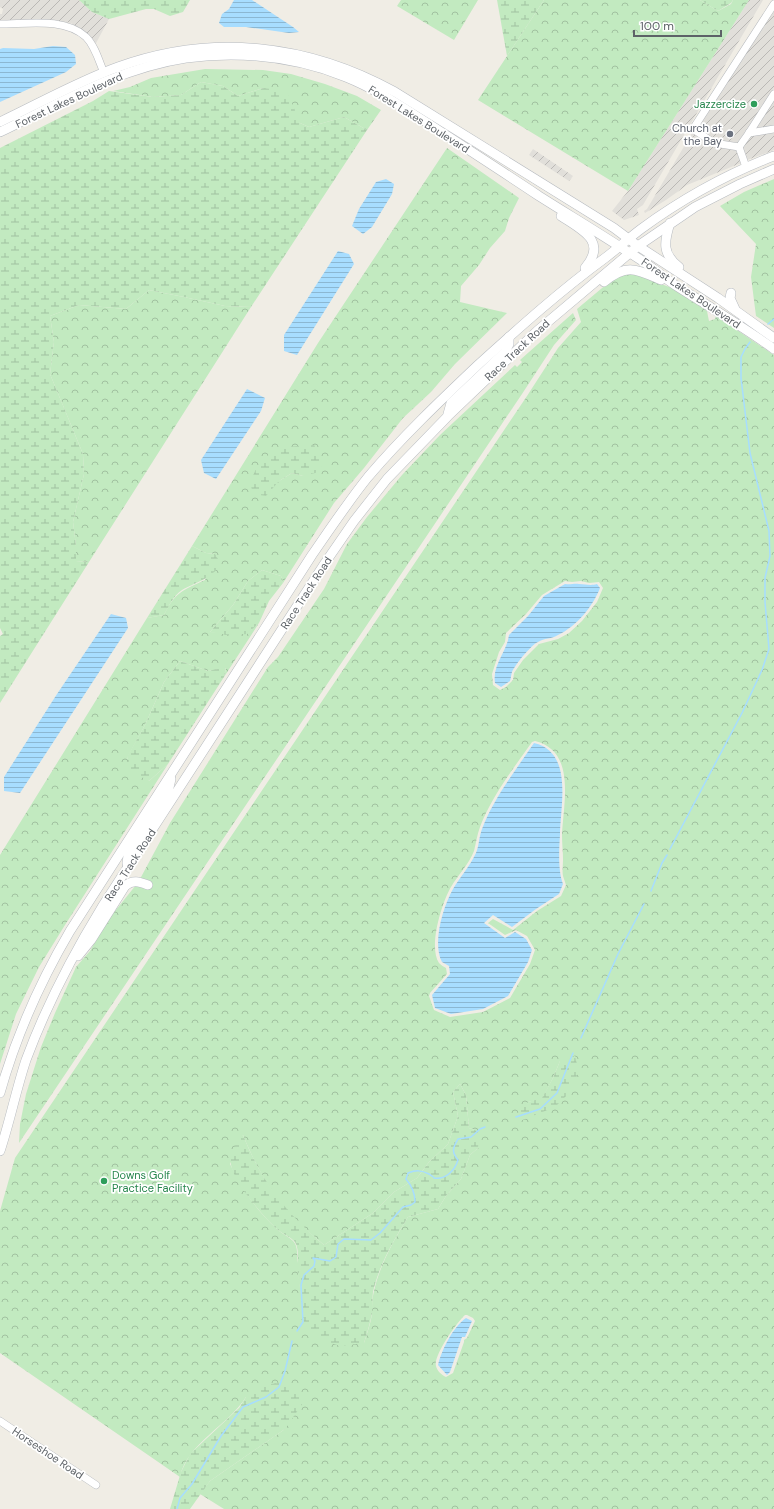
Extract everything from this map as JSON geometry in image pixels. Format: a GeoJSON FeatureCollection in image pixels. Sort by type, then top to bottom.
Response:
{"type":"FeatureCollection","features":[{"type":"Feature","properties":{"kind":"main road","name":"Forest Lakes Boulevard"},"geometry":{"type":"LineString","coordinates":[[0,122],[104,73],[137,60],[163,54],[185,50],[221,47],[270,50],[321,60],[349,70],[395,92],[629,238],[638,246],[718,298],[774,338]]}},
{"type":"Feature","properties":{"kind":"main road","name":"Forest Lakes Boulevard"},"geometry":{"type":"LineString","coordinates":[[0,132],[100,84],[141,68],[188,58],[222,56],[247,56],[295,62],[346,77],[392,100],[630,253],[672,283],[706,304],[714,315],[774,349]]}},
{"type":"Feature","properties":{"kind":"main road"},"geometry":{"type":"LineString","coordinates":[[464,146],[472,156],[550,208],[589,237],[594,245],[594,255],[591,261],[575,280]]}},
{"type":"Feature","properties":{"kind":"main road","name":"Race Track Road"},"geometry":{"type":"LineString","coordinates":[[0,1094],[22,1029],[55,956],[89,900],[312,555],[353,496],[388,454],[433,408],[509,337],[575,280],[664,213],[695,194],[746,168],[774,156]]}},
{"type":"Feature","properties":{"kind":"main road","name":"Race Track Road"},"geometry":{"type":"LineString","coordinates":[[0,1151],[26,1061],[49,1005],[68,965],[128,867],[342,537],[387,479],[448,416],[536,331],[638,246],[695,207],[725,191],[774,169]]}},
{"type":"Feature","properties":{"kind":"main road"},"geometry":{"type":"LineString","coordinates":[[670,223],[665,242],[670,259],[702,283],[718,298]]}},
{"type":"Feature","properties":{"kind":"main road"},"geometry":{"type":"LineString","coordinates":[[519,347],[536,339],[612,275],[619,271],[640,270],[672,283]]}},
{"type":"Feature","properties":{"kind":"main road"},"geometry":{"type":"LineString","coordinates":[[731,293],[731,302],[737,311]]}},
{"type":"Feature","properties":{"kind":"main road"},"geometry":{"type":"LineString","coordinates":[[714,315],[726,312],[762,335],[774,338]]}},
{"type":"Feature","properties":{"kind":"main road"},"geometry":{"type":"LineString","coordinates":[[448,416],[451,403],[505,352],[509,344],[509,337]]}},
{"type":"Feature","properties":{"kind":"main road"},"geometry":{"type":"LineString","coordinates":[[502,364],[512,359],[517,362]]}},
{"type":"Feature","properties":{"kind":"main road"},"geometry":{"type":"LineString","coordinates":[[128,867],[128,856],[168,792],[174,770]]}},
{"type":"Feature","properties":{"kind":"main road"},"geometry":{"type":"LineString","coordinates":[[68,965],[86,947],[125,886],[134,881],[148,885]]}},
{"type":"Feature","properties":{"kind":"street"},"geometry":{"type":"LineString","coordinates":[[739,147],[714,143],[693,129],[774,4]]}},
{"type":"Feature","properties":{"kind":"street"},"geometry":{"type":"LineString","coordinates":[[0,24],[50,24],[70,26],[86,37],[94,49],[104,73]]}},
{"type":"Feature","properties":{"kind":"street"},"geometry":{"type":"LineString","coordinates":[[739,147],[774,94]]}},
{"type":"Feature","properties":{"kind":"street"},"geometry":{"type":"LineString","coordinates":[[749,133],[774,129]]}},
{"type":"Feature","properties":{"kind":"street"},"geometry":{"type":"LineString","coordinates":[[739,147],[746,168]]}},
{"type":"Feature","properties":{"kind":"street","name":"Horseshoe Road"},"geometry":{"type":"LineString","coordinates":[[0,1421],[96,1485]]}},
{"type":"Feature","properties":{"kind":"shaded area"},"geometry":{"type":"Polygon","coordinates":[[[0,0],[79,0],[92,12],[109,19],[95,45],[88,35],[71,23],[51,20],[0,21],[0,14],[2,14],[3,9],[0,7],[0,0]]]}},
{"type":"Feature","properties":{"kind":"shaded area"},"geometry":{"type":"Polygon","coordinates":[[[749,0],[763,0],[643,205],[637,209],[639,215],[624,220],[612,211],[628,191],[749,0]]]}},
{"type":"Feature","properties":{"kind":"shaded area"},"geometry":{"type":"Polygon","coordinates":[[[774,9],[774,88],[747,132],[738,143],[715,140],[697,128],[774,9]]]}},
{"type":"Feature","properties":{"kind":"shaded area"},"geometry":{"type":"Polygon","coordinates":[[[774,100],[774,126],[756,129],[774,100]]]}},
{"type":"Feature","properties":{"kind":"shaded area"},"geometry":{"type":"Polygon","coordinates":[[[774,132],[774,150],[747,160],[742,147],[751,136],[774,132]]]}},
{"type":"Feature","properties":{"kind":"shaded area"},"geometry":{"type":"Polygon","coordinates":[[[692,133],[712,146],[736,150],[741,163],[687,185],[645,213],[644,211],[647,209],[692,133]]]}},
{"type":"Feature","properties":{"kind":"shaded area"},"geometry":{"type":"Polygon","coordinates":[[[533,149],[573,176],[569,181],[529,155],[533,149]]]}},
{"type":"Feature","properties":{"kind":"green space"},"geometry":{"type":"Polygon","coordinates":[[[79,0],[190,0],[183,12],[170,16],[154,9],[146,9],[109,19],[92,12],[79,0]]]}},
{"type":"Feature","properties":{"kind":"green space"},"geometry":{"type":"Polygon","coordinates":[[[401,0],[478,0],[454,40],[397,6],[401,0]]]}},
{"type":"Feature","properties":{"kind":"green space"},"geometry":{"type":"Polygon","coordinates":[[[497,0],[544,0],[507,56],[497,0]]]}},
{"type":"Feature","properties":{"kind":"green space"},"geometry":{"type":"Polygon","coordinates":[[[544,0],[700,0],[718,11],[731,4],[733,0],[749,0],[628,191],[478,100],[544,0]]]}},
{"type":"Feature","properties":{"kind":"green space"},"geometry":{"type":"Polygon","coordinates":[[[700,0],[733,0],[731,3],[718,11],[700,0]]]}},
{"type":"Feature","properties":{"kind":"green space"},"geometry":{"type":"Polygon","coordinates":[[[205,69],[263,70],[291,74],[325,84],[357,96],[381,110],[367,130],[344,117],[309,127],[300,123],[263,88],[238,96],[223,86],[201,82],[181,95],[153,97],[113,91],[130,87],[151,78],[205,69]]]}},
{"type":"Feature","properties":{"kind":"green space"},"geometry":{"type":"Polygon","coordinates":[[[201,82],[223,86],[238,96],[263,88],[287,91],[300,123],[309,127],[344,117],[367,130],[251,307],[225,306],[149,290],[126,309],[79,305],[50,316],[54,342],[50,374],[83,454],[84,474],[73,522],[76,561],[89,562],[0,703],[0,636],[3,634],[0,628],[0,148],[93,101],[109,91],[153,97],[181,95],[201,82]]]}},
{"type":"Feature","properties":{"kind":"green space"},"geometry":{"type":"Polygon","coordinates":[[[447,148],[519,198],[509,218],[505,231],[461,286],[460,302],[507,313],[455,364],[431,392],[403,418],[364,468],[334,503],[283,583],[281,576],[262,570],[248,581],[233,605],[210,632],[246,634],[259,623],[224,677],[226,668],[208,671],[180,661],[164,682],[145,725],[127,758],[149,781],[168,764],[39,967],[16,1014],[0,1064],[0,855],[147,618],[164,615],[176,596],[191,586],[205,580],[215,554],[206,553],[192,546],[318,343],[447,148]],[[314,445],[279,481],[292,473],[303,476],[314,445]]]}},
{"type":"Feature","properties":{"kind":"green space"},"geometry":{"type":"Polygon","coordinates":[[[774,179],[774,328],[756,316],[751,277],[756,244],[720,206],[744,192],[774,179]]]}},
{"type":"Feature","properties":{"kind":"green space"},"geometry":{"type":"Polygon","coordinates":[[[626,273],[642,274],[653,281],[672,288],[707,311],[709,321],[715,319],[716,316],[774,355],[774,1509],[224,1509],[200,1494],[210,1481],[285,1429],[246,1397],[229,1417],[199,1444],[184,1465],[180,1477],[0,1353],[0,1211],[15,1158],[558,348],[581,322],[577,309],[614,278],[626,273]],[[565,581],[542,595],[526,614],[506,633],[505,642],[499,652],[492,674],[493,685],[500,690],[506,687],[513,680],[514,673],[523,660],[539,644],[558,639],[569,633],[582,621],[597,602],[603,588],[599,582],[589,583],[581,581],[565,581]],[[535,741],[532,742],[503,783],[491,804],[480,827],[472,856],[447,894],[440,913],[435,946],[436,956],[439,963],[446,968],[447,974],[429,996],[434,1010],[450,1017],[483,1012],[510,998],[530,964],[535,950],[527,936],[516,930],[505,935],[488,923],[493,919],[513,930],[537,911],[561,896],[566,885],[563,876],[562,835],[565,780],[562,767],[557,756],[548,747],[535,741]],[[560,1061],[542,1099],[528,1102],[555,1107],[560,1061]],[[460,1084],[453,1092],[458,1116],[448,1144],[429,1162],[417,1178],[394,1192],[373,1213],[324,1245],[296,1221],[274,1194],[262,1175],[243,1135],[230,1164],[239,1182],[256,1207],[277,1229],[295,1244],[305,1327],[364,1343],[371,1320],[373,1296],[380,1271],[398,1234],[408,1217],[438,1209],[446,1196],[461,1179],[470,1155],[478,1148],[475,1130],[469,1128],[466,1095],[460,1084]],[[465,1315],[446,1339],[436,1361],[437,1370],[446,1377],[453,1373],[464,1340],[467,1338],[475,1321],[473,1318],[465,1315]]]}},
{"type":"Feature","properties":{"kind":"green space"},"geometry":{"type":"Polygon","coordinates":[[[149,290],[225,306],[251,307],[89,562],[76,561],[73,522],[84,474],[83,454],[50,374],[54,342],[50,316],[79,305],[126,309],[149,290]]]}},
{"type":"Feature","properties":{"kind":"green space"},"geometry":{"type":"Polygon","coordinates":[[[573,313],[576,320],[554,345],[19,1143],[20,1124],[26,1094],[41,1047],[76,967],[90,951],[107,921],[136,885],[149,889],[152,883],[140,879],[170,823],[268,667],[278,657],[324,589],[347,544],[402,475],[440,435],[515,365],[517,367],[522,362],[520,360],[573,313]]]}},
{"type":"Feature","properties":{"kind":"green space"},"geometry":{"type":"Polygon","coordinates":[[[314,445],[323,461],[319,472],[303,476],[292,473],[279,481],[266,496],[253,494],[250,482],[258,466],[266,457],[285,448],[314,445]]]}},
{"type":"Feature","properties":{"kind":"green space"},"geometry":{"type":"Polygon","coordinates":[[[192,546],[206,553],[215,554],[221,564],[208,577],[179,592],[164,615],[147,618],[192,546]]]}},
{"type":"Feature","properties":{"kind":"green space"},"geometry":{"type":"Polygon","coordinates":[[[262,570],[281,576],[283,583],[269,601],[259,623],[247,634],[227,635],[210,632],[233,605],[248,581],[262,570]]]}},
{"type":"Feature","properties":{"kind":"green space"},"geometry":{"type":"Polygon","coordinates":[[[180,661],[208,671],[226,667],[224,677],[168,764],[149,781],[131,771],[127,757],[145,725],[164,682],[180,661]]]}},
{"type":"Feature","properties":{"kind":"green space"},"geometry":{"type":"Polygon","coordinates":[[[575,1056],[579,1072],[567,1095],[555,1107],[520,1121],[518,1113],[528,1102],[542,1098],[560,1061],[575,1056]]]}},
{"type":"Feature","properties":{"kind":"green space"},"geometry":{"type":"Polygon","coordinates":[[[460,1084],[466,1095],[469,1128],[475,1130],[479,1134],[478,1148],[470,1155],[461,1179],[446,1196],[438,1209],[408,1217],[397,1235],[379,1272],[373,1292],[372,1313],[364,1343],[340,1346],[326,1341],[304,1327],[303,1308],[298,1276],[297,1245],[293,1240],[271,1224],[243,1190],[233,1172],[231,1157],[238,1141],[243,1135],[258,1167],[276,1195],[286,1208],[310,1233],[324,1245],[373,1213],[394,1192],[417,1178],[429,1162],[448,1144],[458,1116],[453,1092],[460,1084]]]}},
{"type":"Feature","properties":{"kind":"green space"},"geometry":{"type":"Polygon","coordinates":[[[284,1382],[299,1393],[303,1403],[285,1429],[210,1481],[190,1509],[170,1509],[181,1472],[190,1454],[239,1408],[246,1397],[264,1385],[284,1382]]]}},
{"type":"Feature","properties":{"kind":"water"},"geometry":{"type":"Polygon","coordinates":[[[234,0],[252,0],[299,32],[289,33],[246,27],[224,27],[219,23],[222,14],[229,9],[234,0]]]}},
{"type":"Feature","properties":{"kind":"water"},"geometry":{"type":"Polygon","coordinates":[[[53,46],[66,47],[75,55],[76,64],[66,72],[0,102],[0,49],[34,49],[53,46]]]}},
{"type":"Feature","properties":{"kind":"water"},"geometry":{"type":"Polygon","coordinates":[[[386,179],[394,184],[392,194],[372,227],[363,234],[352,226],[359,209],[376,182],[386,179]]]}},
{"type":"Feature","properties":{"kind":"water"},"geometry":{"type":"Polygon","coordinates":[[[338,251],[349,254],[354,264],[297,355],[284,351],[284,335],[338,251]]]}},
{"type":"Feature","properties":{"kind":"water"},"geometry":{"type":"Polygon","coordinates":[[[247,389],[265,398],[261,411],[216,479],[204,473],[201,460],[247,389]]]}},
{"type":"Feature","properties":{"kind":"water"},"geometry":{"type":"Polygon","coordinates":[[[565,584],[597,584],[600,588],[589,608],[578,621],[556,636],[535,644],[527,651],[516,665],[512,672],[510,681],[501,687],[495,683],[495,676],[509,635],[528,616],[544,596],[565,584]]]}},
{"type":"Feature","properties":{"kind":"water"},"geometry":{"type":"Polygon","coordinates":[[[111,614],[126,618],[128,628],[20,793],[4,791],[4,777],[57,694],[111,614]]]}},
{"type":"Feature","properties":{"kind":"water"},"geometry":{"type":"Polygon","coordinates":[[[534,743],[547,748],[555,757],[560,769],[562,796],[559,860],[563,884],[559,894],[512,927],[493,915],[484,923],[505,938],[515,932],[526,939],[532,950],[528,962],[508,996],[483,1009],[451,1014],[435,1008],[432,995],[450,974],[449,966],[442,962],[439,954],[438,935],[442,915],[453,889],[476,853],[482,829],[493,806],[505,785],[534,743]]]}},
{"type":"Feature","properties":{"kind":"water"},"geometry":{"type":"Polygon","coordinates":[[[466,1318],[472,1321],[465,1337],[462,1337],[450,1372],[447,1375],[438,1365],[440,1359],[445,1345],[452,1333],[466,1318]]]}},
{"type":"Feature","properties":{"kind":"waterway"},"geometry":{"type":"LineString","coordinates":[[768,324],[774,319]]}},
{"type":"Feature","properties":{"kind":"waterway"},"geometry":{"type":"LineString","coordinates":[[670,849],[742,713],[762,670],[769,649],[765,602],[765,578],[770,556],[769,531],[750,453],[741,378],[741,357],[750,342]]}},
{"type":"Feature","properties":{"kind":"waterway"},"geometry":{"type":"LineString","coordinates":[[651,891],[662,863],[667,855]]}},
{"type":"Feature","properties":{"kind":"waterway"},"geometry":{"type":"LineString","coordinates":[[581,1038],[618,954],[644,904]]}},
{"type":"Feature","properties":{"kind":"waterway"},"geometry":{"type":"LineString","coordinates":[[516,1117],[540,1109],[557,1093],[573,1053]]}},
{"type":"Feature","properties":{"kind":"waterway"},"geometry":{"type":"LineString","coordinates":[[297,1331],[303,1322],[301,1285],[304,1275],[314,1266],[315,1261],[313,1258],[330,1261],[336,1257],[338,1244],[344,1239],[371,1240],[380,1233],[403,1207],[411,1205],[415,1202],[413,1189],[406,1179],[408,1173],[421,1171],[434,1178],[446,1176],[452,1171],[458,1160],[454,1154],[455,1145],[458,1139],[471,1137],[480,1129],[485,1127]]}},
{"type":"Feature","properties":{"kind":"waterway"},"geometry":{"type":"LineString","coordinates":[[177,1509],[180,1498],[192,1484],[221,1436],[243,1407],[266,1397],[279,1387],[285,1371],[292,1341]]}},
{"type":"Feature","properties":{"kind":"place","name":"Jazzercize"},"geometry":{"type":"Point","coordinates":[754,104]}},
{"type":"Feature","properties":{"kind":"place","name":"Church at the Bay"},"geometry":{"type":"Point","coordinates":[730,134]}},
{"type":"Feature","properties":{"kind":"place","name":"Downs Golf Practice Facility"},"geometry":{"type":"Point","coordinates":[104,1181]}}]}
